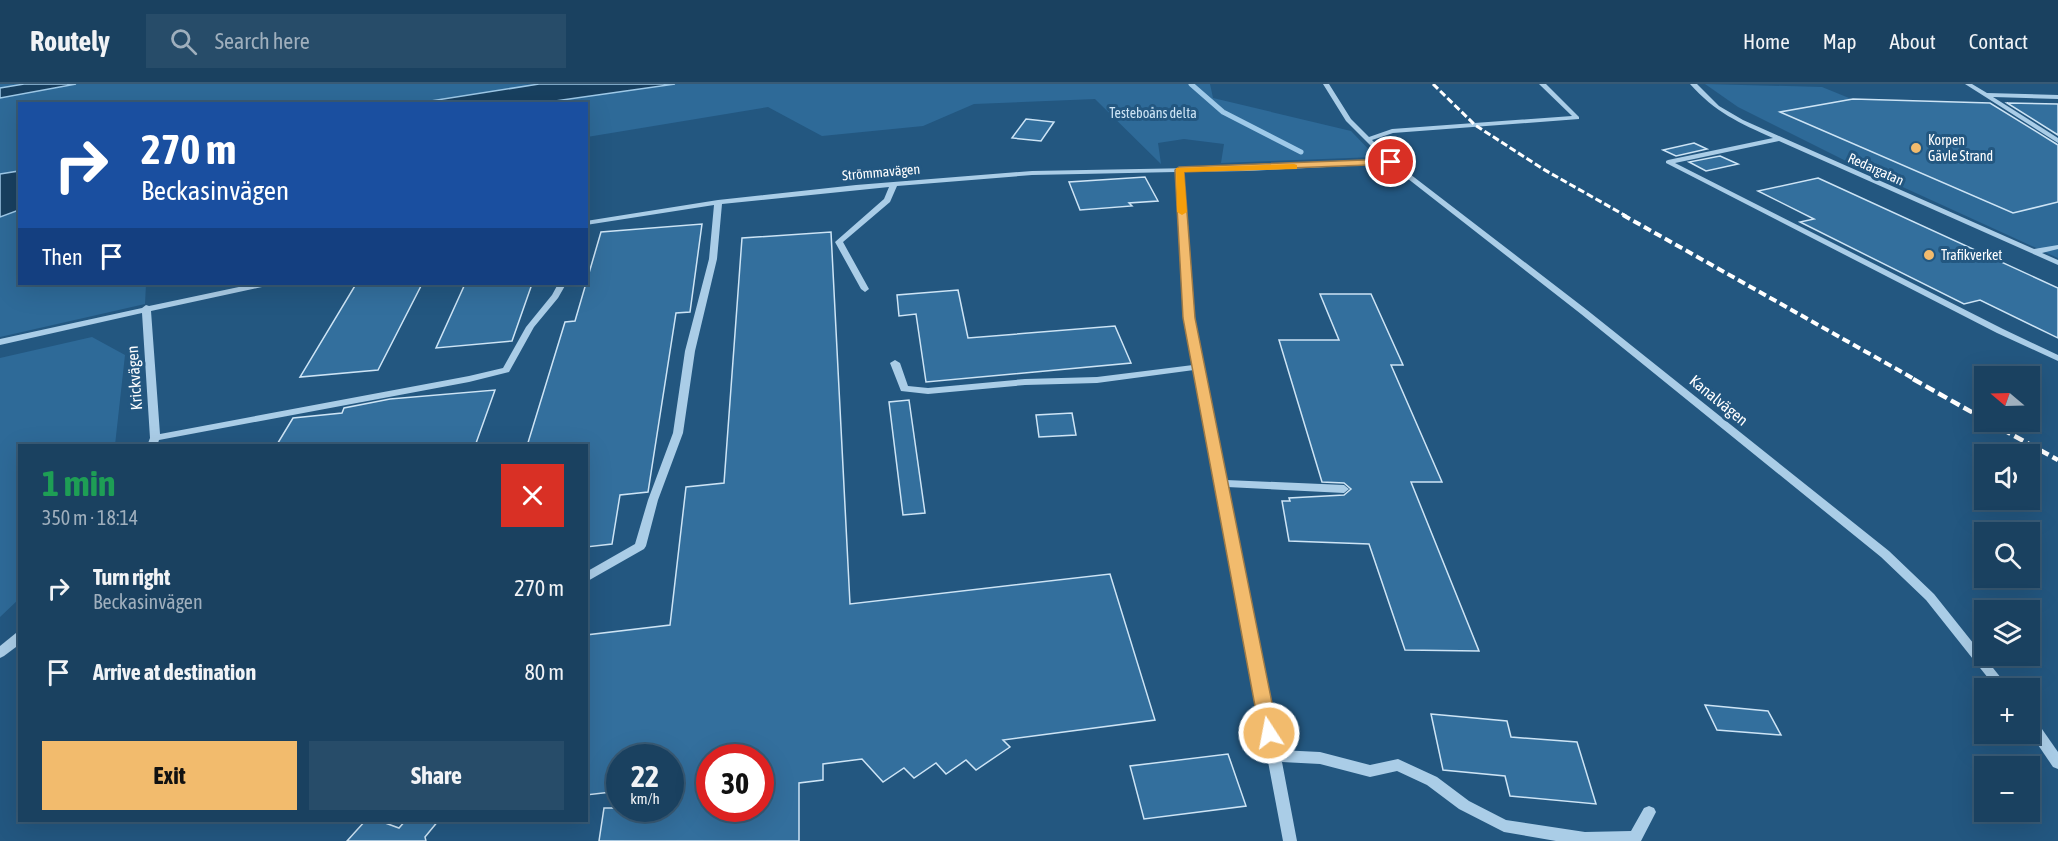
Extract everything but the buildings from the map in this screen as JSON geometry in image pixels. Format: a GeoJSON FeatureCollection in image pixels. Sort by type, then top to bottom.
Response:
{"type":"FeatureCollection","features":[{"type":"Feature","properties":{"kind":"street","name":"Kanalvägen"},"geometry":{"type":"LineString","coordinates":[[1326,84],[1347,120],[1370,139],[1372,145],[1391,162],[1584,312],[1885,554],[1930,597],[1995,678]]}},
{"type":"Feature","properties":{"kind":"street"},"geometry":{"type":"LineString","coordinates":[[1370,139],[1392,131],[1577,118],[1542,84]]}},
{"type":"Feature","properties":{"kind":"street","name":"Redargatan"},"geometry":{"type":"LineString","coordinates":[[1693,84],[1717,107],[1778,139],[2058,263]]}},
{"type":"Feature","properties":{"kind":"street"},"geometry":{"type":"LineString","coordinates":[[1968,84],[2058,141]]}},
{"type":"Feature","properties":{"kind":"street"},"geometry":{"type":"LineString","coordinates":[[1985,95],[2058,97]]}},
{"type":"Feature","properties":{"kind":"street"},"geometry":{"type":"LineString","coordinates":[[1778,139],[1668,162],[1989,326],[2058,358]]}},
{"type":"Feature","properties":{"kind":"street","name":"Strömmavägen"},"geometry":{"type":"LineString","coordinates":[[588,223],[718,202],[1032,173],[1391,162]]}},
{"type":"Feature","properties":{"kind":"street"},"geometry":{"type":"LineString","coordinates":[[1179,170],[1189,318],[1290,841]]}},
{"type":"Feature","properties":{"kind":"street"},"geometry":{"type":"LineString","coordinates":[[865,289],[839,242],[887,200],[894,184]]}},
{"type":"Feature","properties":{"kind":"street"},"geometry":{"type":"LineString","coordinates":[[588,577],[640,546],[653,500],[678,433],[690,351],[713,259],[718,202]]}},
{"type":"Feature","properties":{"kind":"street"},"geometry":{"type":"LineString","coordinates":[[2034,252],[2058,247]]}},
{"type":"Feature","properties":{"kind":"street"},"geometry":{"type":"LineString","coordinates":[[0,342],[257,285]]}},
{"type":"Feature","properties":{"kind":"street"},"geometry":{"type":"LineString","coordinates":[[153,442],[506,370],[531,326],[551,303],[561,285]]}},
{"type":"Feature","properties":{"kind":"street","name":"Krickvägen"},"geometry":{"type":"LineString","coordinates":[[146,308],[153,442]]}},
{"type":"Feature","properties":{"kind":"street"},"geometry":{"type":"LineString","coordinates":[[895,363],[904,389],[928,391],[1025,382],[1097,380],[1198,367]]}},
{"type":"Feature","properties":{"kind":"street"},"geometry":{"type":"LineString","coordinates":[[1221,483],[1344,489]]}},
{"type":"Feature","properties":{"kind":"street"},"geometry":{"type":"LineString","coordinates":[[0,653],[18,638]]}},
{"type":"Feature","properties":{"kind":"street"},"geometry":{"type":"LineString","coordinates":[[2040,737],[2058,763]]}},
{"type":"Feature","properties":{"kind":"street"},"geometry":{"type":"LineString","coordinates":[[1274,756],[1320,758],[1370,771],[1398,765],[1432,781],[1464,805],[1504,826],[1585,839],[1635,838],[1649,812]]}},
{"type":"Feature","properties":{"kind":"green space","name":"Testeboåns delta"},"geometry":{"type":"Polygon","coordinates":[[[0,84],[1210,84],[1213,98],[1351,131],[1376,157],[1221,163],[1224,144],[1184,139],[1158,143],[1161,164],[1095,99],[974,104],[923,126],[822,136],[768,107],[588,137],[588,102],[18,102],[18,285],[146,285],[145,304],[0,337],[0,84]]]}},
{"type":"Feature","properties":{"kind":"green space"},"geometry":{"type":"Polygon","coordinates":[[[1705,84],[1822,87],[2058,183],[2058,258],[1848,162],[1738,107],[1705,84]]]}},
{"type":"Feature","properties":{"kind":"green space"},"geometry":{"type":"Polygon","coordinates":[[[92,337],[125,355],[115,444],[18,444],[18,600],[0,617],[0,358],[92,337]]]}},
{"type":"Feature","properties":{"kind":"shaded area"},"geometry":{"type":"Polygon","coordinates":[[[24,84],[76,84],[0,98],[0,88],[24,84]]]}},
{"type":"Feature","properties":{"kind":"shaded area"},"geometry":{"type":"Polygon","coordinates":[[[539,84],[675,84],[548,102],[424,102],[539,84]]]}},
{"type":"Feature","properties":{"kind":"shaded area"},"geometry":{"type":"Polygon","coordinates":[[[18,171],[18,210],[0,217],[0,174],[18,171]]]}},
{"type":"Feature","properties":{"kind":"waterway"},"geometry":{"type":"LineString","coordinates":[[1191,84],[1223,112],[1301,152]]}},
{"type":"Feature","properties":{"kind":"railway"},"geometry":{"type":"LineString","coordinates":[[1433,84],[1475,125],[1543,169],[1626,216]]}},
{"type":"Feature","properties":{"kind":"railway"},"geometry":{"type":"LineString","coordinates":[[1623,215],[1916,380]]}},
{"type":"Feature","properties":{"kind":"railway"},"geometry":{"type":"LineString","coordinates":[[1913,379],[1974,413]]}},
{"type":"Feature","properties":{"kind":"railway"},"geometry":{"type":"LineString","coordinates":[[2007,432],[2058,460]]}},
{"type":"Feature","properties":{"kind":"slow traffic"},"geometry":{"type":"LineString","coordinates":[[1182,212],[1179,170],[1294,167]]}},
{"type":"Feature","properties":{"kind":"place","name":"Korpen Gävle Strand"},"geometry":{"type":"Point","coordinates":[1916,148]}},
{"type":"Feature","properties":{"kind":"place","name":"Trafikverket"},"geometry":{"type":"Point","coordinates":[1929,255]}},
{"type":"Feature","properties":{"kind":"route"},"geometry":{"type":"LineString","coordinates":[[1269,733],[1189,318],[1179,170],[1391,162]]}}]}
